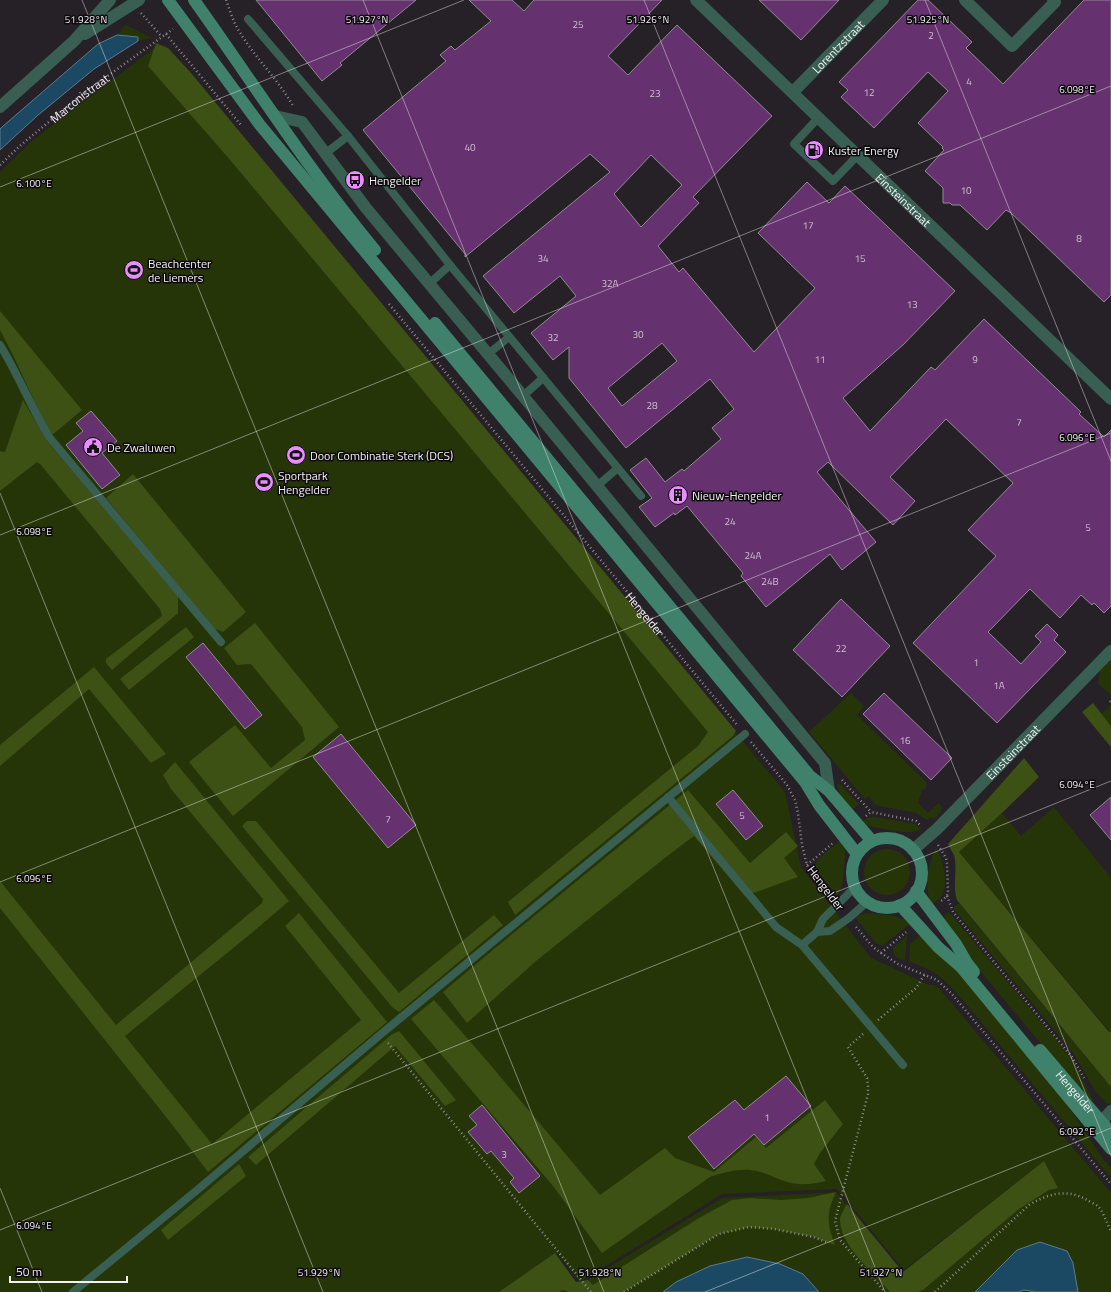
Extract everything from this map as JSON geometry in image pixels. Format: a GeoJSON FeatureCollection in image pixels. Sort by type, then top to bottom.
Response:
{"type":"FeatureCollection","features":[{"type":"Feature","properties":{"kind":"main road","name":"Hengelder"},"geometry":{"type":"LineString","coordinates":[[168,0],[260,125],[800,776],[819,805],[857,854]]}},
{"type":"Feature","properties":{"kind":"main road","name":"Hengelder"},"geometry":{"type":"LineString","coordinates":[[194,0],[350,220],[810,776],[829,791],[872,841]]}},
{"type":"Feature","properties":{"kind":"main road"},"geometry":{"type":"LineString","coordinates":[[880,838],[894,839],[906,844],[913,850],[918,857],[922,874],[920,883],[912,897],[900,905],[887,908],[867,902],[860,896],[855,887],[852,870],[853,862],[863,847],[880,838]]}},
{"type":"Feature","properties":{"kind":"main road","name":"Hengelder"},"geometry":{"type":"LineString","coordinates":[[916,892],[956,944],[967,963],[1098,1126],[1111,1150]]}},
{"type":"Feature","properties":{"kind":"main road","name":"Hengelder"},"geometry":{"type":"LineString","coordinates":[[900,905],[917,922],[938,947],[961,967],[1098,1126],[1111,1133]]}},
{"type":"Feature","properties":{"kind":"street"},"geometry":{"type":"LineString","coordinates":[[0,107],[74,41],[110,0]]}},
{"type":"Feature","properties":{"kind":"street","name":"Einsteinstraat"},"geometry":{"type":"LineString","coordinates":[[696,0],[1111,399]]}},
{"type":"Feature","properties":{"kind":"street","name":"Lorentzstraat"},"geometry":{"type":"LineString","coordinates":[[793,92],[883,0]]}},
{"type":"Feature","properties":{"kind":"street"},"geometry":{"type":"LineString","coordinates":[[965,0],[1012,46],[1055,2],[1053,0]]}},
{"type":"Feature","properties":{"kind":"street"},"geometry":{"type":"LineString","coordinates":[[74,41],[136,2]]}},
{"type":"Feature","properties":{"kind":"street"},"geometry":{"type":"LineString","coordinates":[[275,116],[302,122],[366,208],[524,396],[825,763],[829,791]]}},
{"type":"Feature","properties":{"kind":"street","name":"Einsteinstraat"},"geometry":{"type":"LineString","coordinates":[[913,850],[931,835],[1111,651]]}},
{"type":"Feature","properties":{"kind":"street","name":"Hengelder"},"geometry":{"type":"LineString","coordinates":[[1098,1126],[1111,1111]]}},
{"type":"Feature","properties":{"kind":"lane"},"geometry":{"type":"LineString","coordinates":[[248,19],[348,136],[450,265],[641,496]]}},
{"type":"Feature","properties":{"kind":"lane"},"geometry":{"type":"LineString","coordinates":[[819,117],[794,144],[833,181],[858,155]]}},
{"type":"Feature","properties":{"kind":"lane"},"geometry":{"type":"LineString","coordinates":[[326,153],[348,136]]}},
{"type":"Feature","properties":{"kind":"lane"},"geometry":{"type":"LineString","coordinates":[[429,284],[450,265]]}},
{"type":"Feature","properties":{"kind":"lane"},"geometry":{"type":"LineString","coordinates":[[488,354],[509,336]]}},
{"type":"Feature","properties":{"kind":"lane"},"geometry":{"type":"LineString","coordinates":[[0,345],[49,437],[221,642]]}},
{"type":"Feature","properties":{"kind":"lane"},"geometry":{"type":"LineString","coordinates":[[524,396],[544,378]]}},
{"type":"Feature","properties":{"kind":"lane"},"geometry":{"type":"LineString","coordinates":[[597,486],[618,468]]}},
{"type":"Feature","properties":{"kind":"lane"},"geometry":{"type":"LineString","coordinates":[[73,1292],[202,1186],[381,1034],[745,734]]}},
{"type":"Feature","properties":{"kind":"lane"},"geometry":{"type":"LineString","coordinates":[[668,797],[776,927],[802,945],[903,1065]]}},
{"type":"Feature","properties":{"kind":"lane"},"geometry":{"type":"LineString","coordinates":[[802,945],[817,932],[823,919],[855,887]]}},
{"type":"Feature","properties":{"kind":"lane"},"geometry":{"type":"LineString","coordinates":[[817,932],[830,931],[849,918],[867,902]]}},
{"type":"Feature","properties":{"kind":"path"},"geometry":{"type":"LineString","coordinates":[[226,0],[237,30],[266,70],[286,94],[302,122]]}},
{"type":"Feature","properties":{"kind":"path","name":"Marconistraat"},"geometry":{"type":"LineString","coordinates":[[0,165],[22,144],[84,93],[162,37],[136,2]]}},
{"type":"Feature","properties":{"kind":"path"},"geometry":{"type":"LineString","coordinates":[[166,34],[244,128]]}},
{"type":"Feature","properties":{"kind":"path","name":"Hengelder"},"geometry":{"type":"LineString","coordinates":[[385,299],[787,785],[795,800],[802,845],[807,865],[811,872],[838,904]]}},
{"type":"Feature","properties":{"kind":"path"},"geometry":{"type":"LineString","coordinates":[[825,763],[871,812],[916,821],[931,835],[946,858],[948,890],[947,896],[930,911]]}},
{"type":"Feature","properties":{"kind":"path"},"geometry":{"type":"LineString","coordinates":[[856,824],[871,812]]}},
{"type":"Feature","properties":{"kind":"path"},"geometry":{"type":"LineString","coordinates":[[807,865],[842,835]]}},
{"type":"Feature","properties":{"kind":"path","name":"Hengelder"},"geometry":{"type":"LineString","coordinates":[[947,896],[953,912],[1068,1051],[1084,1078]]}},
{"type":"Feature","properties":{"kind":"path","name":"Hengelder"},"geometry":{"type":"LineString","coordinates":[[849,918],[873,947],[881,953],[898,964],[937,980],[951,993],[1111,1184]]}},
{"type":"Feature","properties":{"kind":"path"},"geometry":{"type":"LineString","coordinates":[[881,953],[917,922]]}},
{"type":"Feature","properties":{"kind":"path"},"geometry":{"type":"LineString","coordinates":[[885,1292],[840,1240],[835,1221],[868,1094],[867,1078],[848,1047],[916,988],[925,974]]}},
{"type":"Feature","properties":{"kind":"path"},"geometry":{"type":"LineString","coordinates":[[381,1034],[591,1292]]}},
{"type":"Feature","properties":{"kind":"path"},"geometry":{"type":"LineString","coordinates":[[935,1292],[1029,1205],[1049,1195],[1065,1193],[1079,1195],[1098,1206],[1111,1231]]}},
{"type":"Feature","properties":{"kind":"path"},"geometry":{"type":"LineString","coordinates":[[624,1292],[719,1234],[749,1227],[774,1229],[813,1237],[829,1243]]}},
{"type":"Feature","properties":{"kind":"green space"},"geometry":{"type":"Polygon","coordinates":[[[126,25],[152,38],[138,41],[138,37],[117,35],[126,25]]]}},
{"type":"Feature","properties":{"kind":"green space"},"geometry":{"type":"Polygon","coordinates":[[[156,43],[168,48],[191,73],[736,731],[733,736],[515,915],[508,902],[698,746],[708,732],[231,161],[148,66],[156,43]]]}},
{"type":"Feature","properties":{"kind":"green space","name":"Sportpark Hengelder"},"geometry":{"type":"Polygon","coordinates":[[[157,46],[166,49],[785,792],[801,867],[871,958],[929,985],[934,985],[939,988],[1111,1193],[1111,1292],[560,1292],[588,1280],[722,1198],[836,1192],[903,1272],[1044,1161],[904,1270],[837,1189],[722,1194],[580,1282],[558,1254],[514,1292],[0,1292],[0,172],[32,141],[157,46]]]}},
{"type":"Feature","properties":{"kind":"green space"},"geometry":{"type":"Polygon","coordinates":[[[0,311],[82,410],[52,435],[45,424],[0,330],[0,311]]]}},
{"type":"Feature","properties":{"kind":"green space"},"geometry":{"type":"Polygon","coordinates":[[[23,400],[46,440],[178,596],[178,613],[112,670],[106,663],[106,659],[162,616],[160,609],[37,462],[0,491],[0,451],[5,452],[23,400]]]}},
{"type":"Feature","properties":{"kind":"green space"},"geometry":{"type":"Polygon","coordinates":[[[133,474],[246,612],[223,632],[213,628],[106,498],[133,474]]]}},
{"type":"Feature","properties":{"kind":"green space"},"geometry":{"type":"Polygon","coordinates":[[[255,623],[339,727],[233,816],[189,762],[235,725],[271,768],[305,740],[302,727],[251,664],[237,665],[224,648],[255,623]]]}},
{"type":"Feature","properties":{"kind":"green space"},"geometry":{"type":"Polygon","coordinates":[[[186,627],[194,637],[129,690],[120,679],[186,627]]]}},
{"type":"Feature","properties":{"kind":"green space"},"geometry":{"type":"Polygon","coordinates":[[[1111,660],[1111,695],[1098,684],[1100,671],[1111,660]]]}},
{"type":"Feature","properties":{"kind":"green space"},"geometry":{"type":"Polygon","coordinates":[[[94,667],[166,754],[151,763],[89,689],[0,766],[0,745],[94,667]]]}},
{"type":"Feature","properties":{"kind":"green space"},"geometry":{"type":"Polygon","coordinates":[[[851,693],[864,706],[857,715],[927,783],[926,788],[922,790],[918,803],[928,813],[939,803],[942,811],[934,819],[931,817],[927,820],[916,813],[879,806],[875,804],[869,796],[865,799],[809,732],[851,693]]]}},
{"type":"Feature","properties":{"kind":"green space"},"geometry":{"type":"Polygon","coordinates":[[[1093,703],[1111,726],[1111,747],[1082,712],[1093,703]]]}},
{"type":"Feature","properties":{"kind":"green space"},"geometry":{"type":"Polygon","coordinates":[[[1111,705],[1111,726],[1101,714],[1111,705]]]}},
{"type":"Feature","properties":{"kind":"green space"},"geometry":{"type":"Polygon","coordinates":[[[1024,758],[1039,777],[959,852],[1109,1032],[1111,1031],[1111,1087],[957,900],[955,889],[955,861],[954,855],[948,844],[1024,758]]]}},
{"type":"Feature","properties":{"kind":"green space"},"geometry":{"type":"Polygon","coordinates":[[[175,762],[289,901],[125,1036],[212,1144],[361,1020],[285,926],[299,913],[387,1022],[208,1172],[0,908],[0,881],[116,1025],[262,903],[263,899],[171,789],[163,775],[175,762]]]}},
{"type":"Feature","properties":{"kind":"green space"},"geometry":{"type":"Polygon","coordinates":[[[840,784],[859,804],[852,810],[841,797],[837,785],[840,784]]]}},
{"type":"Feature","properties":{"kind":"green space"},"geometry":{"type":"Polygon","coordinates":[[[688,790],[750,863],[786,832],[798,846],[784,858],[798,877],[745,896],[694,836],[536,961],[467,1023],[443,992],[688,790]]]}},
{"type":"Feature","properties":{"kind":"green space"},"geometry":{"type":"Polygon","coordinates":[[[1054,807],[1111,878],[1110,1032],[959,852],[1002,813],[1021,836],[1054,807]]]}},
{"type":"Feature","properties":{"kind":"green space"},"geometry":{"type":"Polygon","coordinates":[[[874,817],[915,824],[921,829],[912,832],[902,832],[876,828],[862,822],[867,818],[874,817]]]}},
{"type":"Feature","properties":{"kind":"green space"},"geometry":{"type":"Polygon","coordinates":[[[247,821],[256,821],[399,993],[494,915],[503,925],[399,1012],[392,1007],[242,826],[247,821]]]}},
{"type":"Feature","properties":{"kind":"green space"},"geometry":{"type":"Polygon","coordinates":[[[841,840],[845,851],[845,857],[842,882],[837,896],[817,871],[815,865],[819,858],[841,840]]]}},
{"type":"Feature","properties":{"kind":"green space"},"geometry":{"type":"Polygon","coordinates":[[[936,848],[943,864],[945,883],[942,895],[932,904],[928,895],[928,875],[930,863],[936,848]]]}},
{"type":"Feature","properties":{"kind":"green space"},"geometry":{"type":"Polygon","coordinates":[[[887,849],[900,853],[906,859],[910,872],[906,885],[900,891],[887,895],[874,891],[868,885],[864,872],[868,859],[874,853],[887,849]]]}},
{"type":"Feature","properties":{"kind":"green space"},"geometry":{"type":"Polygon","coordinates":[[[959,903],[1111,1087],[1111,1103],[1107,1104],[1095,1091],[1074,1054],[953,908],[959,903]]]}},
{"type":"Feature","properties":{"kind":"green space"},"geometry":{"type":"Polygon","coordinates":[[[949,912],[1072,1059],[1093,1100],[1091,1101],[1082,1093],[977,967],[943,918],[949,912]]]}},
{"type":"Feature","properties":{"kind":"green space"},"geometry":{"type":"Polygon","coordinates":[[[869,913],[896,916],[911,923],[882,946],[876,943],[855,917],[869,913]]]}},
{"type":"Feature","properties":{"kind":"green space"},"geometry":{"type":"Polygon","coordinates":[[[907,935],[905,961],[896,957],[893,948],[907,935]]]}},
{"type":"Feature","properties":{"kind":"green space"},"geometry":{"type":"Polygon","coordinates":[[[921,935],[959,972],[1059,1092],[1101,1156],[1111,1168],[1111,1178],[956,992],[935,973],[924,967],[909,962],[910,944],[921,935]]]}},
{"type":"Feature","properties":{"kind":"green space"},"geometry":{"type":"Polygon","coordinates":[[[434,1000],[600,1195],[665,1148],[675,1158],[714,1172],[756,1137],[766,1148],[825,1100],[843,1124],[820,1153],[814,1164],[826,1181],[809,1184],[792,1183],[762,1172],[750,1170],[735,1171],[710,1177],[602,1253],[553,1186],[411,1019],[434,1000]]]}},
{"type":"Feature","properties":{"kind":"green space"},"geometry":{"type":"Polygon","coordinates":[[[399,1031],[456,1100],[445,1106],[395,1046],[256,1165],[248,1157],[391,1035],[399,1031]]]}},
{"type":"Feature","properties":{"kind":"green space"},"geometry":{"type":"Polygon","coordinates":[[[1044,1161],[1058,1188],[1049,1190],[1019,1209],[923,1290],[918,1292],[890,1292],[851,1248],[841,1228],[840,1218],[847,1204],[903,1272],[1044,1161]]]}},
{"type":"Feature","properties":{"kind":"green space"},"geometry":{"type":"Polygon","coordinates":[[[239,1164],[246,1176],[168,1240],[161,1230],[239,1164]]]}},
{"type":"Feature","properties":{"kind":"green space"},"geometry":{"type":"Polygon","coordinates":[[[836,1192],[829,1212],[830,1231],[835,1245],[813,1237],[774,1229],[749,1227],[719,1234],[624,1292],[569,1292],[563,1290],[560,1292],[499,1292],[555,1253],[576,1282],[588,1280],[593,1285],[699,1218],[732,1200],[750,1198],[781,1200],[808,1198],[836,1192]]]}},
{"type":"Feature","properties":{"kind":"water"},"geometry":{"type":"Polygon","coordinates":[[[117,35],[138,37],[138,41],[94,69],[37,116],[0,150],[0,129],[2,127],[98,44],[117,35]]]}},
{"type":"Feature","properties":{"kind":"water"},"geometry":{"type":"Polygon","coordinates":[[[1040,1242],[1067,1251],[1073,1263],[1078,1292],[1036,1292],[1024,1290],[1019,1292],[975,1292],[1017,1250],[1040,1242]]]}},
{"type":"Feature","properties":{"kind":"water"},"geometry":{"type":"Polygon","coordinates":[[[747,1257],[780,1264],[803,1274],[819,1292],[663,1292],[676,1282],[710,1266],[747,1257]]]}},
{"type":"Feature","properties":{"kind":"building"},"geometry":{"type":"Polygon","coordinates":[[[256,0],[416,0],[340,63],[342,65],[322,81],[256,0]]]}},
{"type":"Feature","properties":{"kind":"building"},"geometry":{"type":"Polygon","coordinates":[[[469,0],[512,0],[524,11],[534,0],[662,0],[608,56],[628,75],[677,25],[772,116],[693,197],[699,203],[658,246],[679,272],[683,268],[754,352],[815,288],[758,233],[807,182],[829,203],[845,186],[955,291],[904,344],[843,398],[870,431],[931,367],[935,370],[984,319],[1081,412],[1079,414],[1104,437],[1111,430],[1111,606],[1104,613],[1094,603],[1092,605],[1081,595],[1060,618],[1030,589],[988,632],[1021,664],[1041,642],[1035,636],[1047,624],[1058,635],[1054,640],[1066,652],[997,723],[913,643],[996,556],[968,530],[1013,483],[946,419],[890,477],[915,501],[893,525],[828,462],[817,472],[876,542],[842,570],[830,554],[766,607],[741,576],[743,573],[687,506],[675,515],[674,513],[655,527],[639,507],[652,498],[630,470],[646,458],[665,482],[682,469],[684,471],[721,439],[712,428],[734,409],[710,379],[626,448],[569,378],[569,347],[553,360],[531,333],[576,296],[560,276],[514,313],[483,276],[610,172],[590,154],[465,257],[465,254],[363,130],[446,61],[440,55],[451,46],[455,50],[491,21],[469,0]],[[651,155],[614,194],[641,227],[682,185],[651,155]],[[662,343],[608,388],[622,406],[677,361],[662,343]]]}},
{"type":"Feature","properties":{"kind":"building"},"geometry":{"type":"Polygon","coordinates":[[[759,0],[839,0],[801,40],[759,0]]]}},
{"type":"Feature","properties":{"kind":"building"},"geometry":{"type":"Polygon","coordinates":[[[918,0],[928,0],[972,42],[966,48],[1003,84],[1084,0],[1111,0],[1111,295],[1104,302],[1010,212],[1006,210],[987,230],[960,205],[943,203],[943,188],[925,171],[944,150],[942,148],[943,147],[918,123],[948,91],[928,72],[874,128],[841,97],[848,90],[839,82],[918,0]]]}},
{"type":"Feature","properties":{"kind":"building"},"geometry":{"type":"Polygon","coordinates":[[[91,411],[117,441],[102,453],[120,475],[102,489],[66,445],[83,431],[76,423],[91,411]]]}},
{"type":"Feature","properties":{"kind":"building"},"geometry":{"type":"Polygon","coordinates":[[[841,599],[890,646],[842,697],[793,650],[841,599]]]}},
{"type":"Feature","properties":{"kind":"building"},"geometry":{"type":"Polygon","coordinates":[[[203,643],[262,715],[245,729],[186,657],[203,643]]]}},
{"type":"Feature","properties":{"kind":"building"},"geometry":{"type":"Polygon","coordinates":[[[884,693],[952,758],[931,780],[863,714],[884,693]]]}},
{"type":"Feature","properties":{"kind":"building"},"geometry":{"type":"Polygon","coordinates":[[[341,734],[416,825],[388,848],[313,757],[341,734]]]}},
{"type":"Feature","properties":{"kind":"building"},"geometry":{"type":"Polygon","coordinates":[[[733,790],[763,826],[746,840],[716,804],[733,790]]]}},
{"type":"Feature","properties":{"kind":"building"},"geometry":{"type":"Polygon","coordinates":[[[1111,797],[1111,840],[1090,815],[1111,797]]]}},
{"type":"Feature","properties":{"kind":"building"},"geometry":{"type":"Polygon","coordinates":[[[786,1076],[811,1106],[764,1145],[754,1134],[714,1169],[688,1137],[735,1100],[744,1110],[786,1076]]]}},
{"type":"Feature","properties":{"kind":"building"},"geometry":{"type":"Polygon","coordinates":[[[482,1105],[540,1176],[519,1193],[510,1182],[514,1178],[491,1151],[487,1154],[468,1132],[477,1125],[469,1116],[482,1105]]]}},
{"type":"Feature","properties":{"kind":"place","name":"Kuster Energy"},"geometry":{"type":"Point","coordinates":[814,150]}},
{"type":"Feature","properties":{"kind":"place","name":"Hengelder"},"geometry":{"type":"Point","coordinates":[355,180]}},
{"type":"Feature","properties":{"kind":"place","name":"Beachcenter de Liemers"},"geometry":{"type":"Point","coordinates":[134,270]}},
{"type":"Feature","properties":{"kind":"place","name":"De Zwaluwen"},"geometry":{"type":"Point","coordinates":[93,447]}},
{"type":"Feature","properties":{"kind":"place","name":"Door Combinatie Sterk (DCS)"},"geometry":{"type":"Point","coordinates":[296,455]}},
{"type":"Feature","properties":{"kind":"place","name":"Sportpark Hengelder"},"geometry":{"type":"Point","coordinates":[264,482]}},
{"type":"Feature","properties":{"kind":"place","name":"Nieuw-Hengelder"},"geometry":{"type":"Point","coordinates":[678,495]}}]}
